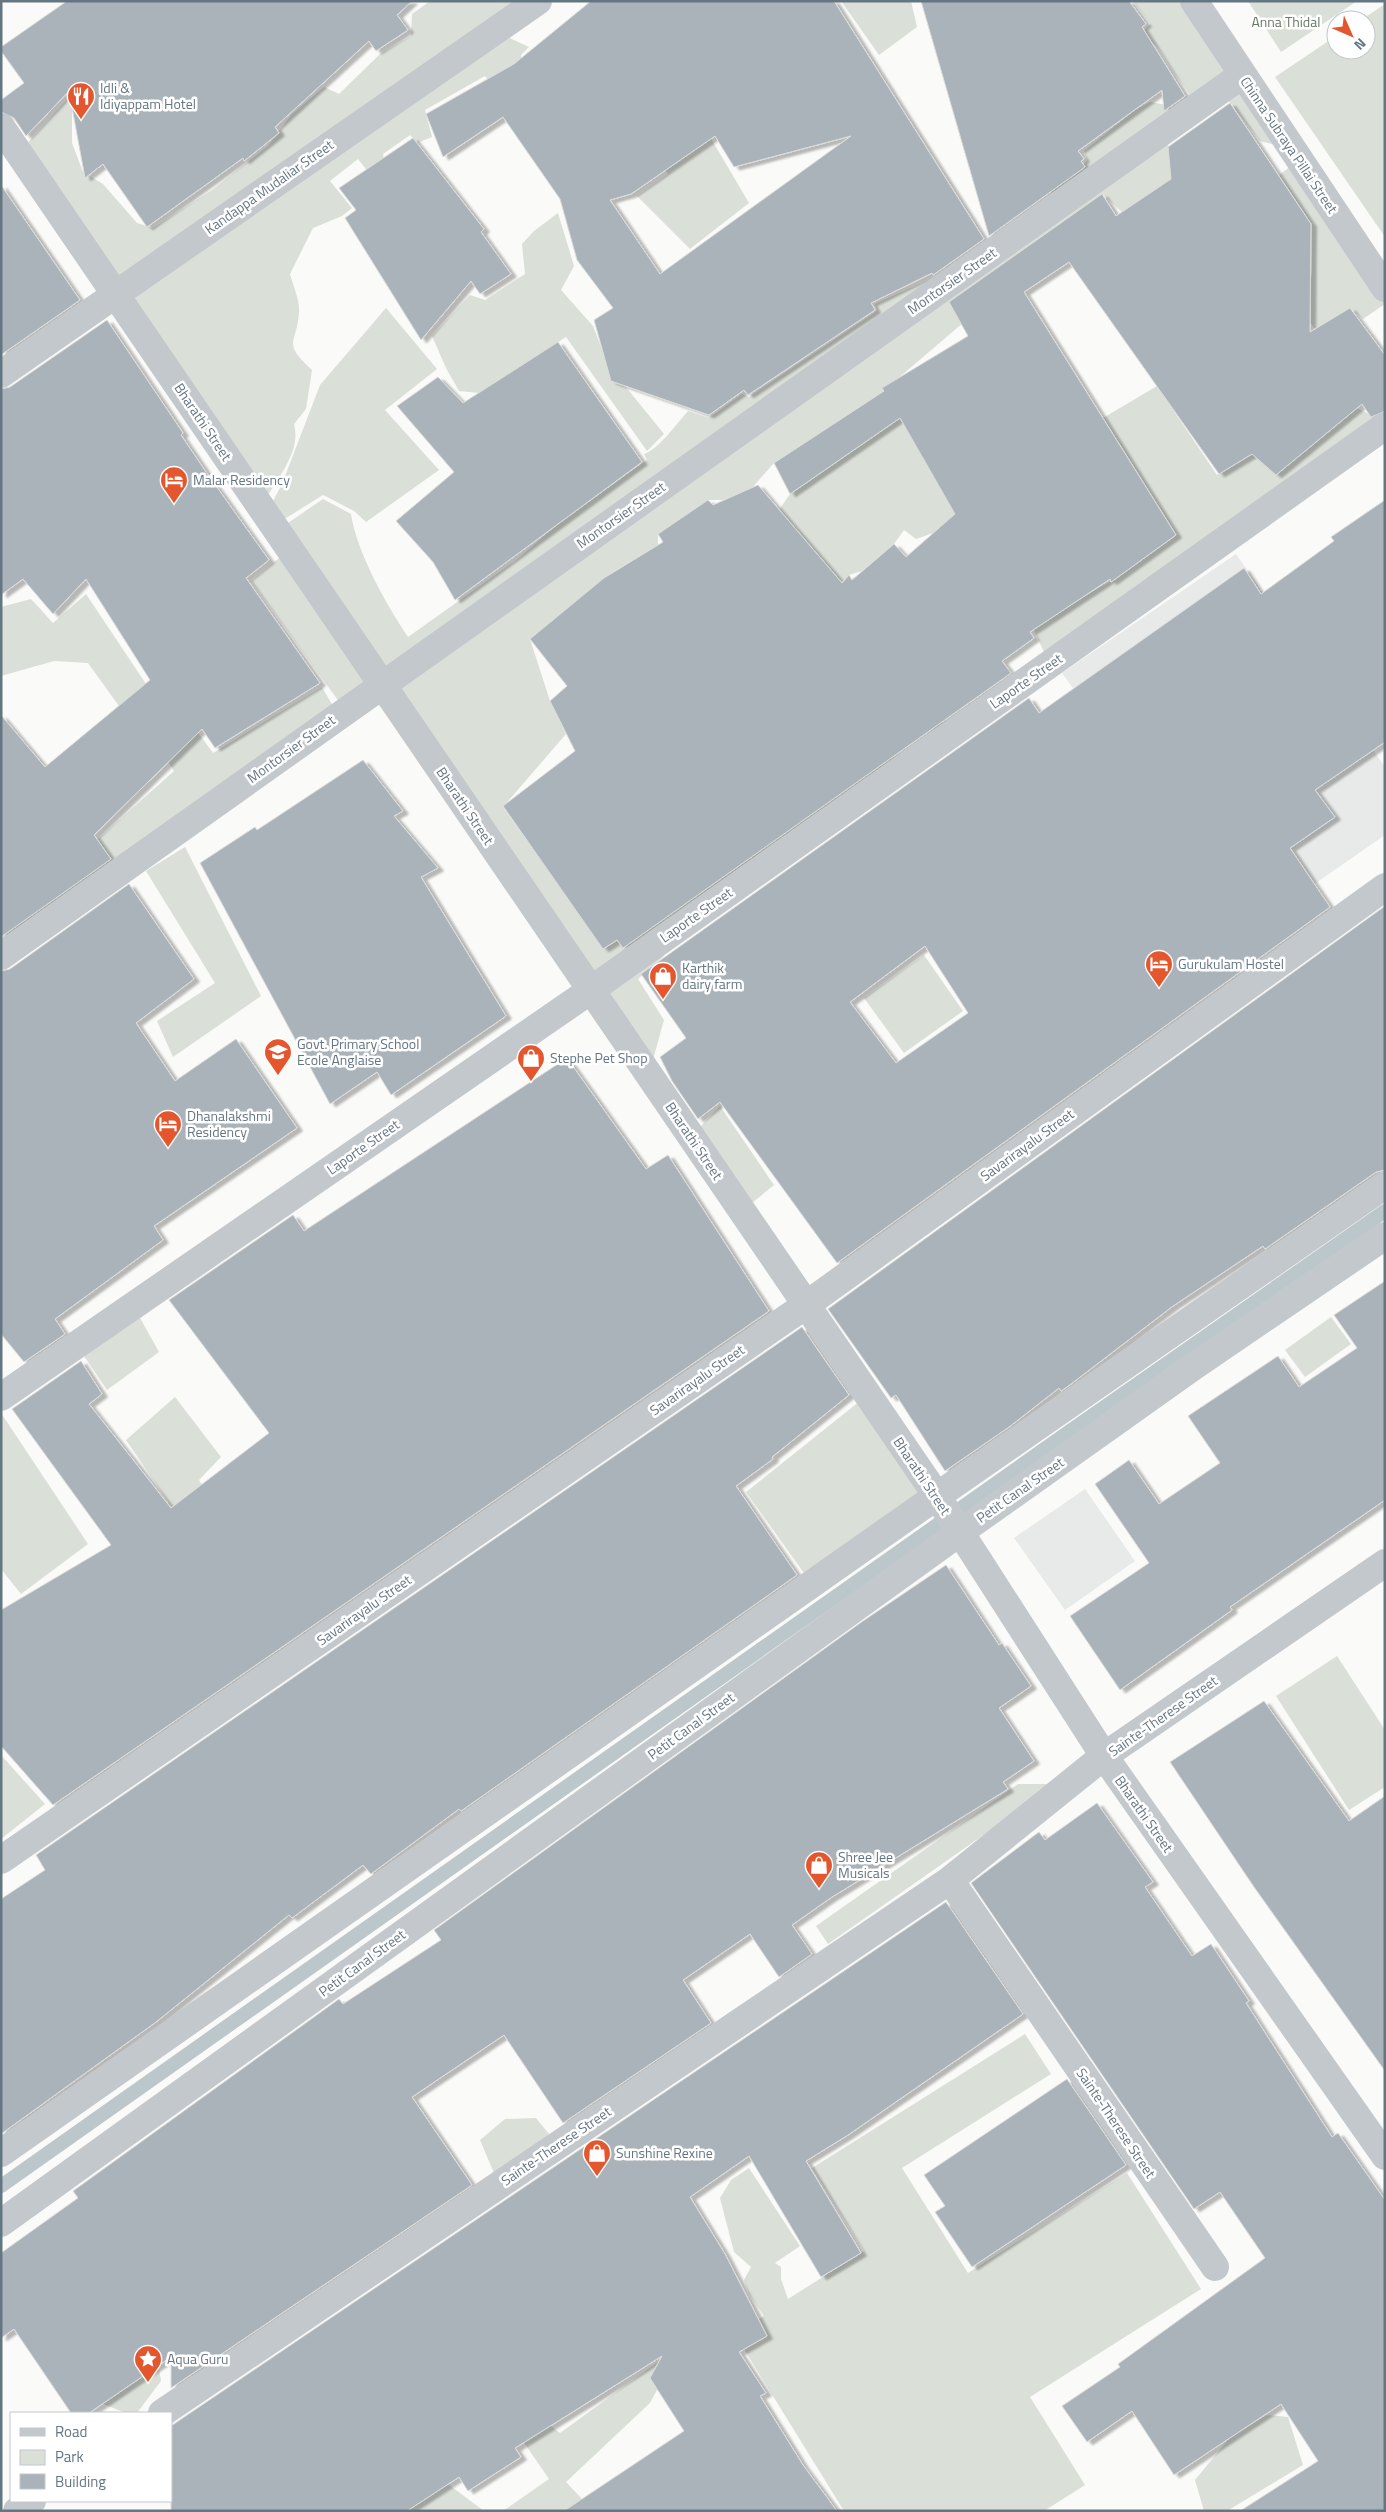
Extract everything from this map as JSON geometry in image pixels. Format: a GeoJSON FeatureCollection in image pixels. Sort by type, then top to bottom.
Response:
{"type":"FeatureCollection","features":[{"type":"Feature","properties":{"kind":"street","name":"Kandappa Mudaliar Street"},"geometry":{"type":"LineString","coordinates":[[1,374],[538,1]]}},
{"type":"Feature","properties":{"kind":"street","name":"Chinna Subraya Pillai Street"},"geometry":{"type":"LineString","coordinates":[[1194,1],[1385,288]]}},
{"type":"Feature","properties":{"kind":"street","name":"Montorsier Street"},"geometry":{"type":"LineString","coordinates":[[1,956],[1242,75]]}},
{"type":"Feature","properties":{"kind":"street","name":"Bharathi Street"},"geometry":{"type":"LineString","coordinates":[[1,127],[939,1499],[1104,1756],[1385,2156]]}},
{"type":"Feature","properties":{"kind":"street","name":"Laporte Street"},"geometry":{"type":"LineString","coordinates":[[1,1397],[591,990],[1385,426]]}},
{"type":"Feature","properties":{"kind":"street","name":"Savarirayalu Street"},"geometry":{"type":"LineString","coordinates":[[1,1860],[806,1305],[1385,887]]}},
{"type":"Feature","properties":{"kind":"street"},"geometry":{"type":"LineString","coordinates":[[1,2154],[1385,1185]]}},
{"type":"Feature","properties":{"kind":"street","name":"Petit Canal Street"},"geometry":{"type":"LineString","coordinates":[[1,2223],[958,1531],[1194,1366],[1385,1236]]}},
{"type":"Feature","properties":{"kind":"street","name":"Sainte-Therese Street"},"geometry":{"type":"LineString","coordinates":[[163,2412],[950,1880],[1104,1756],[1385,1563]]}},
{"type":"Feature","properties":{"kind":"street","name":"Sainte-Therese Street"},"geometry":{"type":"LineString","coordinates":[[950,1880],[1214,2267]]}},
{"type":"Feature","properties":{"kind":"street"},"geometry":{"type":"LineString","coordinates":[[17,2511],[30,2502]]}},
{"type":"Feature","properties":{"kind":"shaded area"},"geometry":{"type":"Polygon","coordinates":[[[1236,554],[1385,767],[1385,835],[1248,930],[1062,673],[1236,554]]]}},
{"type":"Feature","properties":{"kind":"shaded area"},"geometry":{"type":"Polygon","coordinates":[[[1085,1489],[1135,1561],[1065,1610],[1014,1538],[1085,1489]]]}},
{"type":"Feature","properties":{"kind":"green space"},"geometry":{"type":"Polygon","coordinates":[[[430,1],[521,1],[117,291],[22,149],[72,94],[72,143],[83,172],[103,184],[137,223],[153,228],[212,190],[268,146],[291,115],[324,87],[339,94],[380,54],[411,36],[412,14],[430,1]]]}},
{"type":"Feature","properties":{"kind":"green space"},"geometry":{"type":"Polygon","coordinates":[[[841,1],[911,1],[917,27],[879,55],[841,1]]]}},
{"type":"Feature","properties":{"kind":"green space"},"geometry":{"type":"Polygon","coordinates":[[[1133,1],[1191,1],[1238,75],[1193,105],[1189,93],[1157,47],[1151,42],[1136,36],[1151,24],[1133,1]]]}},
{"type":"Feature","properties":{"kind":"green space","name":"Anna Thidal"},"geometry":{"type":"Polygon","coordinates":[[[1248,1],[1357,1],[1344,10],[1326,10],[1326,22],[1281,52],[1248,1]]]}},
{"type":"Feature","properties":{"kind":"green space"},"geometry":{"type":"Polygon","coordinates":[[[1385,4],[1385,237],[1275,77],[1326,43],[1326,60],[1376,60],[1376,10],[1385,4]]]}},
{"type":"Feature","properties":{"kind":"green space"},"geometry":{"type":"Polygon","coordinates":[[[499,33],[529,47],[521,55],[521,62],[495,89],[485,76],[425,110],[432,137],[417,143],[410,135],[383,154],[386,178],[380,187],[358,159],[330,181],[352,208],[342,216],[313,228],[290,274],[299,308],[298,323],[293,342],[294,348],[302,361],[312,370],[306,409],[294,424],[295,443],[289,461],[268,495],[119,294],[499,33]]]}},
{"type":"Feature","properties":{"kind":"green space"},"geometry":{"type":"Polygon","coordinates":[[[1241,80],[1287,148],[1260,141],[1228,100],[1168,142],[1171,179],[1122,212],[1103,195],[1064,222],[997,294],[882,392],[774,463],[751,489],[723,500],[708,500],[658,534],[658,545],[611,573],[530,639],[550,701],[566,734],[503,807],[604,949],[773,837],[878,749],[894,757],[919,743],[939,723],[961,716],[1044,652],[1032,626],[1111,581],[1176,535],[1103,418],[1157,386],[1217,475],[1254,453],[1276,475],[1357,408],[1369,414],[1385,404],[1385,424],[591,988],[389,685],[1241,80]]]}},
{"type":"Feature","properties":{"kind":"green space"},"geometry":{"type":"Polygon","coordinates":[[[1150,102],[1167,105],[1181,116],[1050,198],[1052,188],[1087,161],[1084,151],[1135,110],[1150,102]]]}},
{"type":"Feature","properties":{"kind":"green space"},"geometry":{"type":"Polygon","coordinates":[[[693,108],[749,203],[690,249],[637,196],[668,174],[648,143],[693,108]]]}},
{"type":"Feature","properties":{"kind":"green space"},"geometry":{"type":"Polygon","coordinates":[[[1295,163],[1385,297],[1385,304],[1363,319],[1350,308],[1315,329],[1296,304],[1311,287],[1311,224],[1279,175],[1295,163]]]}},
{"type":"Feature","properties":{"kind":"green space"},"geometry":{"type":"Polygon","coordinates":[[[558,213],[574,266],[561,290],[593,326],[608,365],[664,434],[647,451],[566,337],[479,393],[459,391],[446,368],[432,336],[470,295],[485,300],[525,274],[522,244],[534,231],[558,213]]]}},
{"type":"Feature","properties":{"kind":"green space"},"geometry":{"type":"Polygon","coordinates":[[[946,272],[384,678],[282,527],[323,499],[351,514],[359,545],[366,561],[382,594],[408,637],[515,561],[558,524],[647,460],[644,454],[661,442],[688,411],[709,418],[742,394],[749,397],[877,311],[875,304],[946,272]]]}},
{"type":"Feature","properties":{"kind":"green space"},"geometry":{"type":"Polygon","coordinates":[[[386,308],[437,369],[385,410],[439,470],[366,522],[354,511],[323,495],[283,520],[271,505],[282,484],[320,385],[386,308]]]}},
{"type":"Feature","properties":{"kind":"green space"},"geometry":{"type":"Polygon","coordinates":[[[900,418],[937,482],[961,486],[951,533],[933,533],[916,539],[904,530],[894,544],[862,571],[849,575],[819,606],[790,591],[824,562],[779,510],[790,494],[900,418]]]}},
{"type":"Feature","properties":{"kind":"green space"},"geometry":{"type":"Polygon","coordinates":[[[283,555],[371,683],[340,703],[251,581],[283,555]]]}},
{"type":"Feature","properties":{"kind":"green space"},"geometry":{"type":"Polygon","coordinates":[[[86,594],[146,684],[119,706],[88,663],[54,661],[1,676],[1,607],[31,599],[53,623],[86,594]]]}},
{"type":"Feature","properties":{"kind":"green space"},"geometry":{"type":"Polygon","coordinates":[[[322,687],[334,708],[1,948],[1,910],[98,839],[174,771],[143,724],[175,701],[213,753],[322,687]]]}},
{"type":"Feature","properties":{"kind":"green space"},"geometry":{"type":"Polygon","coordinates":[[[185,847],[261,996],[173,1057],[157,1021],[215,983],[146,871],[185,847]]]}},
{"type":"Feature","properties":{"kind":"green space"},"geometry":{"type":"Polygon","coordinates":[[[660,949],[664,956],[638,979],[664,1020],[652,1063],[599,991],[660,949]]]}},
{"type":"Feature","properties":{"kind":"green space"},"geometry":{"type":"Polygon","coordinates":[[[924,955],[963,1011],[904,1053],[864,998],[924,955]]]}},
{"type":"Feature","properties":{"kind":"green space"},"geometry":{"type":"Polygon","coordinates":[[[720,1106],[774,1185],[746,1208],[695,1132],[720,1106]]]}},
{"type":"Feature","properties":{"kind":"green space"},"geometry":{"type":"Polygon","coordinates":[[[139,1316],[159,1352],[107,1390],[82,1353],[139,1316]]]}},
{"type":"Feature","properties":{"kind":"green space"},"geometry":{"type":"Polygon","coordinates":[[[1331,1317],[1351,1344],[1305,1377],[1285,1350],[1331,1317]]]}},
{"type":"Feature","properties":{"kind":"green space"},"geometry":{"type":"Polygon","coordinates":[[[175,1397],[221,1457],[199,1480],[215,1506],[186,1528],[126,1440],[175,1397]]]}},
{"type":"Feature","properties":{"kind":"green space"},"geometry":{"type":"Polygon","coordinates":[[[860,1401],[923,1497],[806,1576],[746,1492],[860,1401]]]}},
{"type":"Feature","properties":{"kind":"green space"},"geometry":{"type":"Polygon","coordinates":[[[1,1413],[88,1544],[21,1594],[1,1569],[1,1413]]]}},
{"type":"Feature","properties":{"kind":"green space"},"geometry":{"type":"Polygon","coordinates":[[[1337,1656],[1385,1730],[1385,1787],[1349,1810],[1276,1696],[1337,1656]]]}},
{"type":"Feature","properties":{"kind":"green space"},"geometry":{"type":"Polygon","coordinates":[[[1,1755],[45,1804],[1,1839],[1,1755]]]}},
{"type":"Feature","properties":{"kind":"green space"},"geometry":{"type":"Polygon","coordinates":[[[1018,1784],[1056,1784],[828,1944],[816,1926],[1018,1784]]]}},
{"type":"Feature","properties":{"kind":"green space"},"geometry":{"type":"Polygon","coordinates":[[[1025,2034],[1051,2074],[902,2168],[968,2273],[1127,2173],[1201,2289],[1030,2397],[1085,2485],[1044,2511],[844,2511],[734,2333],[764,2316],[749,2294],[744,2280],[751,2267],[734,2252],[720,2198],[731,2180],[749,2168],[800,2246],[775,2263],[781,2267],[781,2279],[788,2299],[864,2251],[812,2168],[1025,2034]]]}},
{"type":"Feature","properties":{"kind":"green space"},"geometry":{"type":"Polygon","coordinates":[[[536,2118],[549,2134],[496,2178],[480,2140],[505,2119],[536,2118]]]}},
{"type":"Feature","properties":{"kind":"green space"},"geometry":{"type":"Polygon","coordinates":[[[681,2345],[650,2403],[566,2482],[583,2500],[571,2511],[503,2511],[549,2479],[512,2425],[526,2406],[560,2433],[681,2345]]]}},
{"type":"Feature","properties":{"kind":"green space"},"geometry":{"type":"Polygon","coordinates":[[[150,2356],[159,2369],[161,2381],[138,2412],[123,2412],[103,2404],[95,2380],[150,2356]]]}},
{"type":"Feature","properties":{"kind":"green space"},"geometry":{"type":"Polygon","coordinates":[[[1267,2415],[1288,2417],[1303,2465],[1227,2511],[1204,2511],[1195,2480],[1231,2436],[1267,2415]]]}},
{"type":"Feature","properties":{"kind":"green space"},"geometry":{"type":"Polygon","coordinates":[[[432,2472],[484,2511],[406,2511],[432,2472]]]}},
{"type":"Feature","properties":{"kind":"building"},"geometry":{"type":"Polygon","coordinates":[[[67,1],[412,1],[397,15],[408,30],[376,51],[369,41],[275,127],[279,133],[244,161],[243,158],[147,227],[103,164],[85,178],[69,91],[26,136],[14,118],[1,112],[1,100],[24,83],[1,51],[1,47],[67,1]]]}},
{"type":"Feature","properties":{"kind":"building"},"geometry":{"type":"Polygon","coordinates":[[[591,1],[834,1],[984,239],[933,275],[932,273],[871,303],[875,310],[748,395],[744,390],[709,415],[611,381],[594,320],[613,308],[577,260],[560,199],[503,117],[443,157],[426,114],[514,64],[591,1]],[[715,136],[631,194],[610,200],[660,274],[851,136],[734,167],[715,136]]]}},
{"type":"Feature","properties":{"kind":"building"},"geometry":{"type":"Polygon","coordinates":[[[921,1],[1129,1],[1146,24],[1142,27],[1185,96],[1164,111],[1162,90],[1078,151],[1084,159],[1081,161],[1085,167],[989,236],[921,1]]]}},
{"type":"Feature","properties":{"kind":"building"},"geometry":{"type":"Polygon","coordinates":[[[1230,103],[1311,224],[1310,332],[1350,308],[1385,355],[1385,411],[1371,417],[1362,404],[1276,475],[1252,454],[1219,474],[1069,262],[1024,292],[1176,535],[1111,582],[1110,579],[1030,632],[1034,638],[1002,661],[1011,673],[623,948],[617,940],[603,949],[503,806],[575,751],[550,701],[567,686],[530,639],[604,578],[663,542],[658,534],[708,500],[713,505],[758,485],[842,583],[849,575],[852,580],[894,544],[906,557],[955,514],[900,418],[790,494],[774,463],[884,391],[882,388],[968,336],[949,302],[1102,194],[1116,216],[1171,179],[1168,147],[1230,103]]]}},
{"type":"Feature","properties":{"kind":"building"},"geometry":{"type":"Polygon","coordinates":[[[413,138],[484,229],[481,232],[511,274],[480,294],[471,281],[421,340],[345,218],[356,210],[339,188],[413,138]]]}},
{"type":"Feature","properties":{"kind":"building"},"geometry":{"type":"Polygon","coordinates":[[[1,185],[80,300],[1,355],[1,185]]]}},
{"type":"Feature","properties":{"kind":"building"},"geometry":{"type":"Polygon","coordinates":[[[107,320],[183,433],[181,435],[269,560],[246,578],[320,683],[215,748],[202,729],[94,835],[111,859],[1,937],[1,715],[45,767],[150,680],[86,579],[53,614],[23,579],[1,595],[1,389],[10,387],[107,320]]]}},
{"type":"Feature","properties":{"kind":"building"},"geometry":{"type":"Polygon","coordinates":[[[558,342],[642,462],[455,600],[433,562],[396,521],[454,472],[397,406],[438,377],[463,403],[558,342]]]}},
{"type":"Feature","properties":{"kind":"building"},"geometry":{"type":"Polygon","coordinates":[[[1385,500],[1385,742],[1315,790],[1335,817],[1290,848],[1330,907],[837,1263],[720,1102],[698,1119],[672,1081],[660,1057],[686,1038],[641,974],[1029,698],[1039,713],[1244,568],[1261,594],[1334,541],[1331,537],[1385,500]],[[925,946],[850,1002],[896,1063],[968,1013],[925,946]]]}},
{"type":"Feature","properties":{"kind":"building"},"geometry":{"type":"Polygon","coordinates":[[[363,760],[403,811],[394,816],[438,868],[421,877],[506,1016],[391,1095],[377,1072],[330,1104],[200,863],[255,827],[257,830],[363,760]]]}},
{"type":"Feature","properties":{"kind":"building"},"geometry":{"type":"Polygon","coordinates":[[[129,884],[194,979],[136,1023],[175,1081],[236,1039],[297,1128],[154,1226],[163,1240],[55,1319],[65,1334],[24,1362],[1,1334],[1,971],[10,969],[129,884]]]}},
{"type":"Feature","properties":{"kind":"building"},"geometry":{"type":"Polygon","coordinates":[[[1385,906],[1385,1170],[1376,1172],[1265,1249],[1263,1246],[1173,1306],[1071,1384],[1061,1391],[1059,1388],[1009,1427],[945,1471],[896,1395],[891,1398],[828,1309],[1385,906]]]}},
{"type":"Feature","properties":{"kind":"building"},"geometry":{"type":"Polygon","coordinates":[[[567,1058],[646,1169],[668,1155],[769,1311],[53,1805],[1,1746],[1,1610],[111,1545],[12,1409],[81,1361],[102,1394],[89,1404],[171,1508],[269,1433],[169,1300],[293,1215],[304,1231],[567,1058]]]}},
{"type":"Feature","properties":{"kind":"building"},"geometry":{"type":"Polygon","coordinates":[[[1385,1281],[1385,1500],[1230,1607],[1232,1610],[1120,1690],[1070,1616],[1149,1563],[1095,1484],[1129,1460],[1159,1504],[1220,1463],[1188,1416],[1278,1356],[1299,1387],[1357,1348],[1334,1315],[1385,1281]]]}},
{"type":"Feature","properties":{"kind":"building"},"geometry":{"type":"Polygon","coordinates":[[[802,1327],[849,1395],[772,1457],[773,1459],[736,1486],[797,1575],[461,1811],[459,1809],[371,1874],[363,1865],[292,1918],[289,1915],[156,2022],[1,2134],[1,1899],[45,1870],[36,1855],[802,1327]]]}},
{"type":"Feature","properties":{"kind":"building"},"geometry":{"type":"Polygon","coordinates":[[[946,1565],[999,1645],[1002,1643],[1031,1686],[999,1708],[1034,1761],[1003,1782],[1008,1789],[832,1897],[792,1925],[812,1954],[779,1977],[750,1934],[683,1980],[711,2023],[563,2123],[504,2035],[412,2097],[472,2185],[171,2388],[171,2357],[90,2412],[70,2412],[14,2329],[1,2338],[1,2253],[78,2198],[73,2191],[339,1999],[343,2004],[441,1940],[434,1930],[863,1621],[946,1565]]]}},
{"type":"Feature","properties":{"kind":"building"},"geometry":{"type":"Polygon","coordinates":[[[1264,1701],[1349,1821],[1385,1796],[1385,2071],[1254,1887],[1170,1762],[1264,1701]]]}},
{"type":"Feature","properties":{"kind":"building"},"geometry":{"type":"Polygon","coordinates":[[[1097,1803],[1153,1882],[1145,1887],[1192,1956],[1211,1944],[1249,2001],[1246,2003],[1332,2137],[1338,2133],[1385,2200],[1385,2511],[1240,2511],[1318,2461],[1281,2404],[1174,2475],[1132,2411],[1087,2442],[1062,2406],[1120,2367],[1118,2364],[1265,2258],[1220,2192],[1194,2209],[971,1883],[1039,1832],[1045,1840],[1097,1803]]]}},
{"type":"Feature","properties":{"kind":"building"},"geometry":{"type":"Polygon","coordinates":[[[946,1902],[1023,2014],[848,2135],[806,2161],[861,2253],[821,2277],[749,2156],[690,2197],[725,2254],[767,2336],[739,2352],[766,2393],[760,2396],[803,2465],[837,2511],[564,2511],[684,2431],[650,2378],[662,2356],[515,2448],[521,2457],[468,2491],[459,2477],[407,2511],[171,2511],[172,2425],[946,1902]]]}},
{"type":"Feature","properties":{"kind":"building"},"geometry":{"type":"Polygon","coordinates":[[[1067,2079],[1126,2165],[972,2267],[935,2212],[945,2206],[924,2175],[1067,2079]]]}},
{"type":"Feature","properties":{"kind":"waterway"},"geometry":{"type":"LineString","coordinates":[[1,2186],[1070,1431],[1385,1211]]}},
{"type":"Feature","properties":{"kind":"place","name":"Idli & Idiyappam Hotel"},"geometry":{"type":"Point","coordinates":[81,120]}},
{"type":"Feature","properties":{"kind":"place","name":"Malar Residency"},"geometry":{"type":"Point","coordinates":[174,504]}},
{"type":"Feature","properties":{"kind":"place","name":"Gurukulam Hostel"},"geometry":{"type":"Point","coordinates":[1159,988]}},
{"type":"Feature","properties":{"kind":"place","name":"Karthik dairy farm"},"geometry":{"type":"Point","coordinates":[663,1000]}},
{"type":"Feature","properties":{"kind":"place","name":"Govt. Primary School Ecole Anglaise"},"geometry":{"type":"Point","coordinates":[278,1076]}},
{"type":"Feature","properties":{"kind":"place","name":"Stephe Pet Shop"},"geometry":{"type":"Point","coordinates":[531,1082]}},
{"type":"Feature","properties":{"kind":"place","name":"Dhanalakshmi Residency"},"geometry":{"type":"Point","coordinates":[168,1148]}},
{"type":"Feature","properties":{"kind":"place","name":"Shree Jee Musicals"},"geometry":{"type":"Point","coordinates":[819,1889]}},
{"type":"Feature","properties":{"kind":"place","name":"Sunshine Rexine"},"geometry":{"type":"Point","coordinates":[597,2177]}},
{"type":"Feature","properties":{"kind":"place","name":"Aqua Guru"},"geometry":{"type":"Point","coordinates":[148,2383]}}]}
